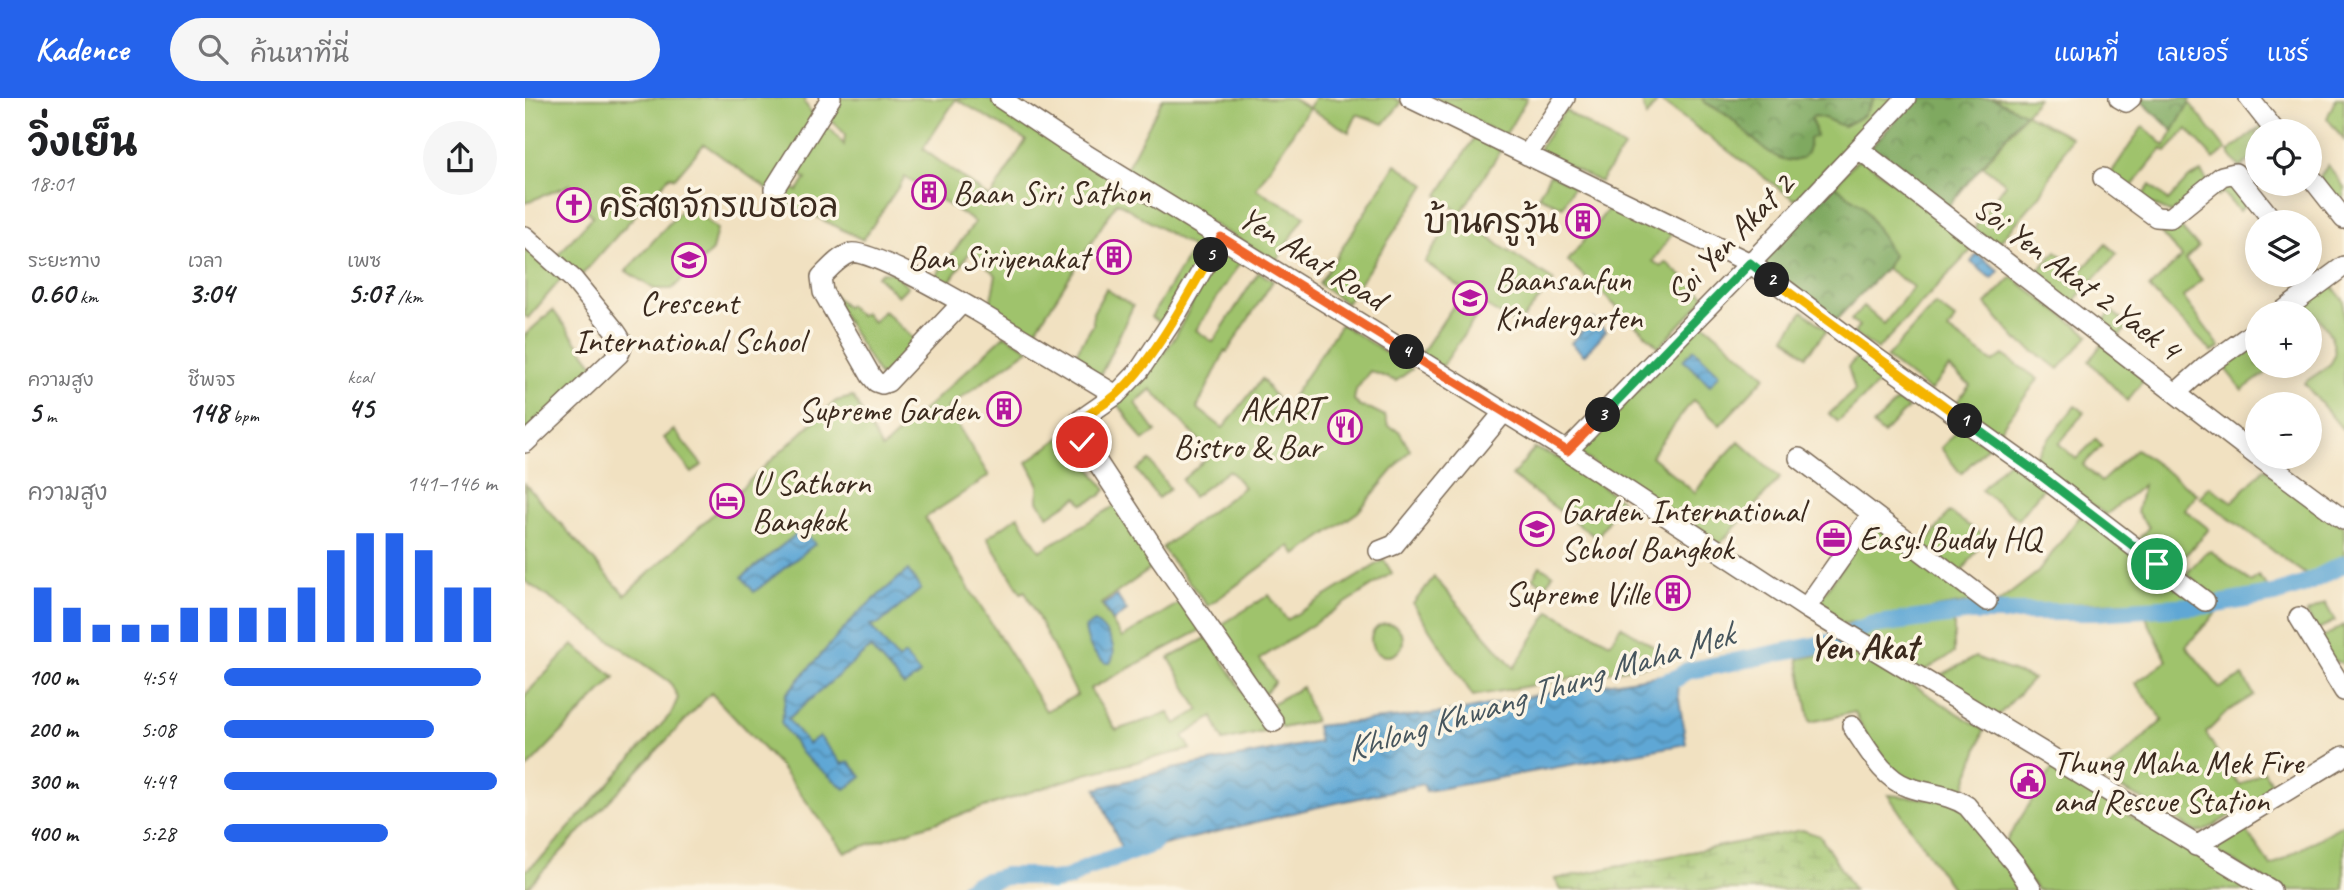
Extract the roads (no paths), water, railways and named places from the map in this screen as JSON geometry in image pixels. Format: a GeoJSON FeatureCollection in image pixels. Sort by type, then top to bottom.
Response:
{"type":"FeatureCollection","features":[{"type":"Feature","properties":{"kind":"street"},"geometry":{"type":"LineString","coordinates":[[774,189],[831,98]]}},
{"type":"Feature","properties":{"kind":"street","name":"Yen Akat Road"},"geometry":{"type":"LineString","coordinates":[[1000,98],[1066,142],[1567,451],[1806,608],[2271,890]]}},
{"type":"Feature","properties":{"kind":"street"},"geometry":{"type":"LineString","coordinates":[[1410,98],[1750,263],[1880,361],[2035,471],[2205,601]]}},
{"type":"Feature","properties":{"kind":"street"},"geometry":{"type":"LineString","coordinates":[[1527,155],[1565,98]]}},
{"type":"Feature","properties":{"kind":"street","name":"Soi Yen Akat 2"},"geometry":{"type":"LineString","coordinates":[[1567,451],[1906,98]]}},
{"type":"Feature","properties":{"kind":"street"},"geometry":{"type":"LineString","coordinates":[[2119,98],[2126,102],[2131,98]]}},
{"type":"Feature","properties":{"kind":"street"},"geometry":{"type":"LineString","coordinates":[[2249,98],[2266,119]]}},
{"type":"Feature","properties":{"kind":"street","name":"Soi Yen Akat 2 Yaek 4"},"geometry":{"type":"LineString","coordinates":[[1859,149],[2245,446]]}},
{"type":"Feature","properties":{"kind":"street"},"geometry":{"type":"LineString","coordinates":[[2103,178],[2156,217],[2164,219],[2170,218],[2222,176],[2235,173],[2264,210]]}},
{"type":"Feature","properties":{"kind":"street"},"geometry":{"type":"LineString","coordinates":[[2322,191],[2344,219]]}},
{"type":"Feature","properties":{"kind":"street"},"geometry":{"type":"LineString","coordinates":[[525,236],[573,279],[616,332],[623,348],[525,443]]}},
{"type":"Feature","properties":{"kind":"street"},"geometry":{"type":"LineString","coordinates":[[1221,237],[1176,315],[1139,370],[1116,395],[1080,420],[1077,431],[1275,722]]}},
{"type":"Feature","properties":{"kind":"street"},"geometry":{"type":"LineString","coordinates":[[962,303],[888,382],[882,384],[871,376],[823,292],[821,277],[836,262],[851,253],[859,252],[922,280],[962,303],[1116,395]]}},
{"type":"Feature","properties":{"kind":"street"},"geometry":{"type":"LineString","coordinates":[[2296,301],[2330,276]]}},
{"type":"Feature","properties":{"kind":"street"},"geometry":{"type":"LineString","coordinates":[[2177,393],[2204,368],[2245,339]]}},
{"type":"Feature","properties":{"kind":"street"},"geometry":{"type":"LineString","coordinates":[[1379,551],[1394,545],[1504,412]]}},
{"type":"Feature","properties":{"kind":"street"},"geometry":{"type":"LineString","coordinates":[[1799,458],[1987,601]]}},
{"type":"Feature","properties":{"kind":"street","name":"Soi Yen Akat 2 Yaek 4"},"geometry":{"type":"LineString","coordinates":[[2275,469],[2344,520]]}},
{"type":"Feature","properties":{"kind":"street"},"geometry":{"type":"LineString","coordinates":[[1806,608],[1871,514]]}},
{"type":"Feature","properties":{"kind":"street"},"geometry":{"type":"LineString","coordinates":[[2299,617],[2344,691]]}},
{"type":"Feature","properties":{"kind":"street"},"geometry":{"type":"LineString","coordinates":[[1852,726],[1874,758],[1898,783],[1956,799],[1966,806],[2016,865],[2032,890]]}},
{"type":"Feature","properties":{"kind":"street"},"geometry":{"type":"LineString","coordinates":[[2196,846],[2344,756]]}},
{"type":"Feature","properties":{"kind":"water"},"geometry":{"type":"Polygon","coordinates":[[[1977,254],[1999,271],[1992,279],[1971,262],[1977,254]]]}},
{"type":"Feature","properties":{"kind":"water"},"geometry":{"type":"Polygon","coordinates":[[[1593,319],[1606,331],[1584,355],[1571,343],[1593,319]]]}},
{"type":"Feature","properties":{"kind":"water"},"geometry":{"type":"Polygon","coordinates":[[[1694,349],[1720,374],[1710,385],[1683,360],[1694,349]]]}},
{"type":"Feature","properties":{"kind":"water"},"geometry":{"type":"Polygon","coordinates":[[[803,529],[815,544],[754,592],[742,577],[803,529]]]}},
{"type":"Feature","properties":{"kind":"water"},"geometry":{"type":"Polygon","coordinates":[[[908,570],[921,589],[879,624],[870,625],[898,660],[905,655],[920,674],[904,686],[870,648],[788,719],[808,744],[819,736],[842,764],[849,762],[862,777],[845,789],[802,754],[781,723],[786,694],[857,614],[908,570]]]}},
{"type":"Feature","properties":{"kind":"water"},"geometry":{"type":"Polygon","coordinates":[[[1117,596],[1127,611],[1113,621],[1103,605],[1117,596]]]}},
{"type":"Feature","properties":{"kind":"water"},"geometry":{"type":"Polygon","coordinates":[[[1095,622],[1111,640],[1114,652],[1110,663],[1098,657],[1087,639],[1085,628],[1095,622]]]}},
{"type":"Feature","properties":{"kind":"water"},"geometry":{"type":"Polygon","coordinates":[[[1675,673],[1686,744],[1426,791],[1423,784],[1164,845],[1123,852],[1096,789],[1172,769],[1319,742],[1316,726],[1460,711],[1542,694],[1675,673]]]}},
{"type":"Feature","properties":{"kind":"waterway","name":"Khlong Khwang Thung Maha Mek"},"geometry":{"type":"LineString","coordinates":[[1656,685],[1677,678],[1687,671],[1839,641],[1856,630],[1871,625],[1970,612],[2095,612],[2212,605],[2275,594],[2303,585],[2344,564]]}},
{"type":"Feature","properties":{"kind":"waterway","name":"Khlong Khwang Thung Maha Mek"},"geometry":{"type":"LineString","coordinates":[[967,890],[974,885],[1006,876],[1032,876],[1051,881],[1069,878],[1086,868],[1152,844]]}},
{"type":"Feature","properties":{"kind":"place","name":"Baan Siri Sathon"},"geometry":{"type":"Point","coordinates":[929,192]}},
{"type":"Feature","properties":{"kind":"place","name":"คริสตจักรเบธเอล"},"geometry":{"type":"Point","coordinates":[574,205]}},
{"type":"Feature","properties":{"kind":"place","name":"บ้านครูวุ้น"},"geometry":{"type":"Point","coordinates":[1583,221]}},
{"type":"Feature","properties":{"kind":"place","name":"Ban Siriyenakat"},"geometry":{"type":"Point","coordinates":[1114,257]}},
{"type":"Feature","properties":{"kind":"place","name":"Crescent International School"},"geometry":{"type":"Point","coordinates":[689,260]}},
{"type":"Feature","properties":{"kind":"place","name":"Baansanfun Kindergarten"},"geometry":{"type":"Point","coordinates":[1470,298]}},
{"type":"Feature","properties":{"kind":"place","name":"Supreme Garden"},"geometry":{"type":"Point","coordinates":[1004,409]}},
{"type":"Feature","properties":{"kind":"place","name":"AKART Bistro & Bar"},"geometry":{"type":"Point","coordinates":[1345,427]}},
{"type":"Feature","properties":{"kind":"place","name":"U Sathorn Bangkok"},"geometry":{"type":"Point","coordinates":[727,501]}},
{"type":"Feature","properties":{"kind":"place","name":"Garden International School Bangkok"},"geometry":{"type":"Point","coordinates":[1537,529]}},
{"type":"Feature","properties":{"kind":"place","name":"Easy! Buddy HQ"},"geometry":{"type":"Point","coordinates":[1834,538]}},
{"type":"Feature","properties":{"kind":"place","name":"Supreme Ville"},"geometry":{"type":"Point","coordinates":[1673,593]}},
{"type":"Feature","properties":{"kind":"place","name":"Thung Maha Mek Fire and Rescue Station"},"geometry":{"type":"Point","coordinates":[2028,781]}},
{"type":"Feature","properties":{"kind":"district","name":"Yen Akat"},"geometry":{"type":"Point","coordinates":[1863,647]}}]}
